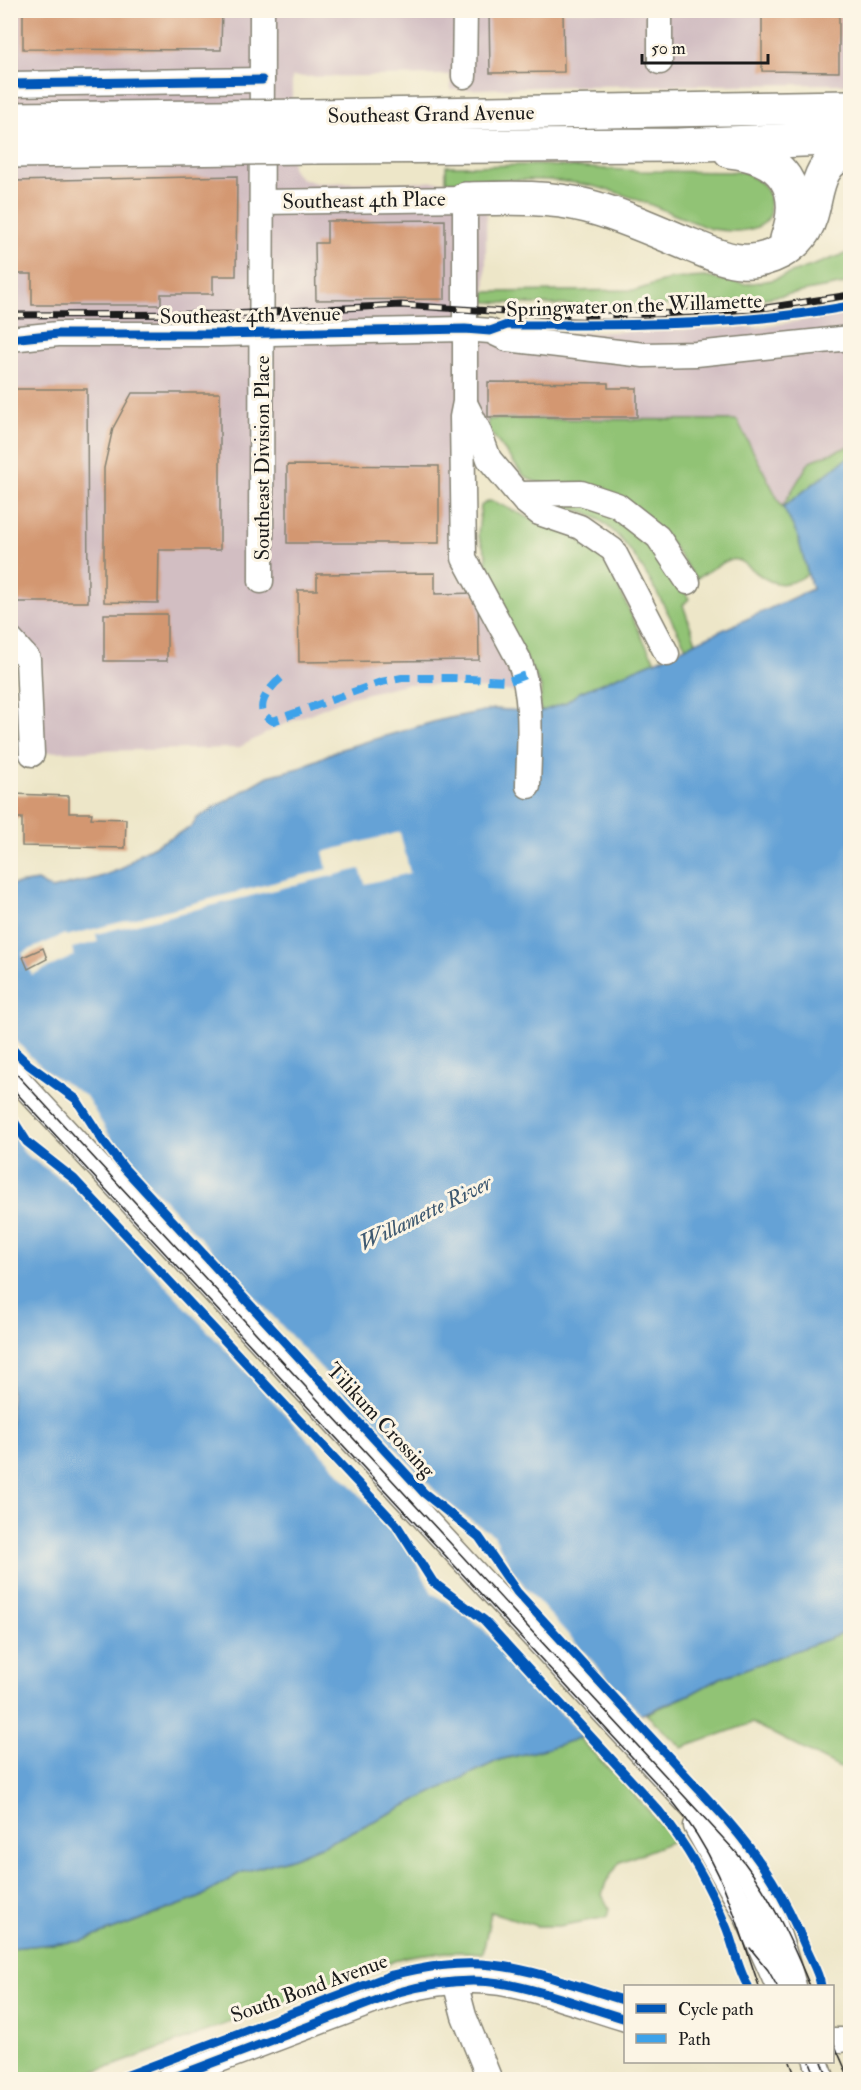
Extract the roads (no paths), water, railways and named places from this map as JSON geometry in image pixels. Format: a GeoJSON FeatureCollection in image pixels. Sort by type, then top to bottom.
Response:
{"type":"FeatureCollection","features":[{"type":"Feature","properties":{"kind":"highway","name":"Southeast Grand Avenue"},"geometry":{"type":"LineString","coordinates":[[10,119],[313,132],[850,107]]}},
{"type":"Feature","properties":{"kind":"highway"},"geometry":{"type":"LineString","coordinates":[[10,151],[313,132],[678,145],[850,138]]}},
{"type":"Feature","properties":{"kind":"highway"},"geometry":{"type":"LineString","coordinates":[[678,145],[756,155],[776,168],[790,187],[794,208],[788,239],[779,254]]}},
{"type":"Feature","properties":{"kind":"highway"},"geometry":{"type":"LineString","coordinates":[[465,199],[566,201],[611,214],[715,255],[740,261],[759,261],[779,254],[800,239],[808,228],[823,171],[836,156],[850,150]]}},
{"type":"Feature","properties":{"kind":"street","name":"Southeast Division Place"},"geometry":{"type":"LineString","coordinates":[[261,581],[262,10]]}},
{"type":"Feature","properties":{"kind":"street"},"geometry":{"type":"LineString","coordinates":[[464,76],[465,10]]}},
{"type":"Feature","properties":{"kind":"street"},"geometry":{"type":"LineString","coordinates":[[660,10],[660,62]]}},
{"type":"Feature","properties":{"kind":"street"},"geometry":{"type":"LineString","coordinates":[[10,84],[262,80]]}},
{"type":"Feature","properties":{"kind":"street"},"geometry":{"type":"LineString","coordinates":[[465,199],[465,402],[462,417],[464,558],[525,675],[529,693],[528,786]]}},
{"type":"Feature","properties":{"kind":"street","name":"Southeast 4th Place"},"geometry":{"type":"LineString","coordinates":[[262,202],[465,199]]}},
{"type":"Feature","properties":{"kind":"street","name":"Southeast 4th Avenue"},"geometry":{"type":"LineString","coordinates":[[10,339],[42,334],[465,329],[490,331],[507,339],[644,355],[696,354],[850,338]]}},
{"type":"Feature","properties":{"kind":"street"},"geometry":{"type":"LineString","coordinates":[[465,402],[489,459],[524,501],[539,513],[580,527],[613,550],[667,654]]}},
{"type":"Feature","properties":{"kind":"street"},"geometry":{"type":"LineString","coordinates":[[518,494],[580,493],[617,505],[658,537],[688,582]]}},
{"type":"Feature","properties":{"kind":"street"},"geometry":{"type":"LineString","coordinates":[[10,639],[28,659],[32,754]]}},
{"type":"Feature","properties":{"kind":"street","name":"Tilikum Crossing"},"geometry":{"type":"LineString","coordinates":[[10,1071],[706,1831]]}},
{"type":"Feature","properties":{"kind":"street","name":"Tilikum Crossing"},"geometry":{"type":"LineString","coordinates":[[10,1082],[706,1831]]}},
{"type":"Feature","properties":{"kind":"street"},"geometry":{"type":"LineString","coordinates":[[706,1831],[778,1985]]}},
{"type":"Feature","properties":{"kind":"street"},"geometry":{"type":"LineString","coordinates":[[706,1831],[740,1858],[767,1902],[794,1985]]}},
{"type":"Feature","properties":{"kind":"street"},"geometry":{"type":"LineString","coordinates":[[455,1982],[464,2016],[490,2079]]}},
{"type":"Feature","properties":{"kind":"street","name":"South Bond Avenue"},"geometry":{"type":"LineString","coordinates":[[167,2079],[213,2072],[399,1992],[424,1985],[455,1982],[501,1984],[624,2018]]}},
{"type":"Feature","properties":{"kind":"street"},"geometry":{"type":"LineString","coordinates":[[817,2063],[823,2079]]}},
{"type":"Feature","properties":{"kind":"water","name":"Willamette River"},"geometry":{"type":"Polygon","coordinates":[[[850,456],[850,1631],[720,1678],[691,1694],[606,1729],[549,1748],[499,1760],[337,1839],[294,1857],[240,1873],[199,1898],[82,1941],[11,1948],[11,885],[37,881],[51,889],[97,878],[121,869],[141,853],[191,827],[197,818],[268,776],[299,768],[338,750],[440,720],[494,709],[540,712],[565,703],[580,692],[655,661],[812,589],[797,534],[783,507],[850,456]]]}},
{"type":"Feature","properties":{"kind":"tram line"},"geometry":{"type":"LineString","coordinates":[[10,1067],[735,1851],[768,1899],[810,1985]]}},
{"type":"Feature","properties":{"kind":"tram line"},"geometry":{"type":"LineString","coordinates":[[10,1086],[670,1798],[702,1843],[714,1865],[759,1985]]}},
{"type":"Feature","properties":{"kind":"tram line"},"geometry":{"type":"LineString","coordinates":[[750,1948],[768,1970],[776,1985]]}},
{"type":"Feature","properties":{"kind":"tram line"},"geometry":{"type":"LineString","coordinates":[[834,2044],[850,2080]]}},
{"type":"Feature","properties":{"kind":"tram line"},"geometry":{"type":"LineString","coordinates":[[790,2063],[797,2080]]}},
{"type":"Feature","properties":{"kind":"tram line"},"geometry":{"type":"LineString","coordinates":[[810,2063],[817,2080]]}},
{"type":"Feature","properties":{"kind":"tram line"},"geometry":{"type":"LineString","coordinates":[[822,2063],[829,2080]]}},
{"type":"Feature","properties":{"kind":"railway"},"geometry":{"type":"LineString","coordinates":[[10,315],[232,314],[401,305],[552,315],[617,316],[759,309],[850,295]]}}]}
